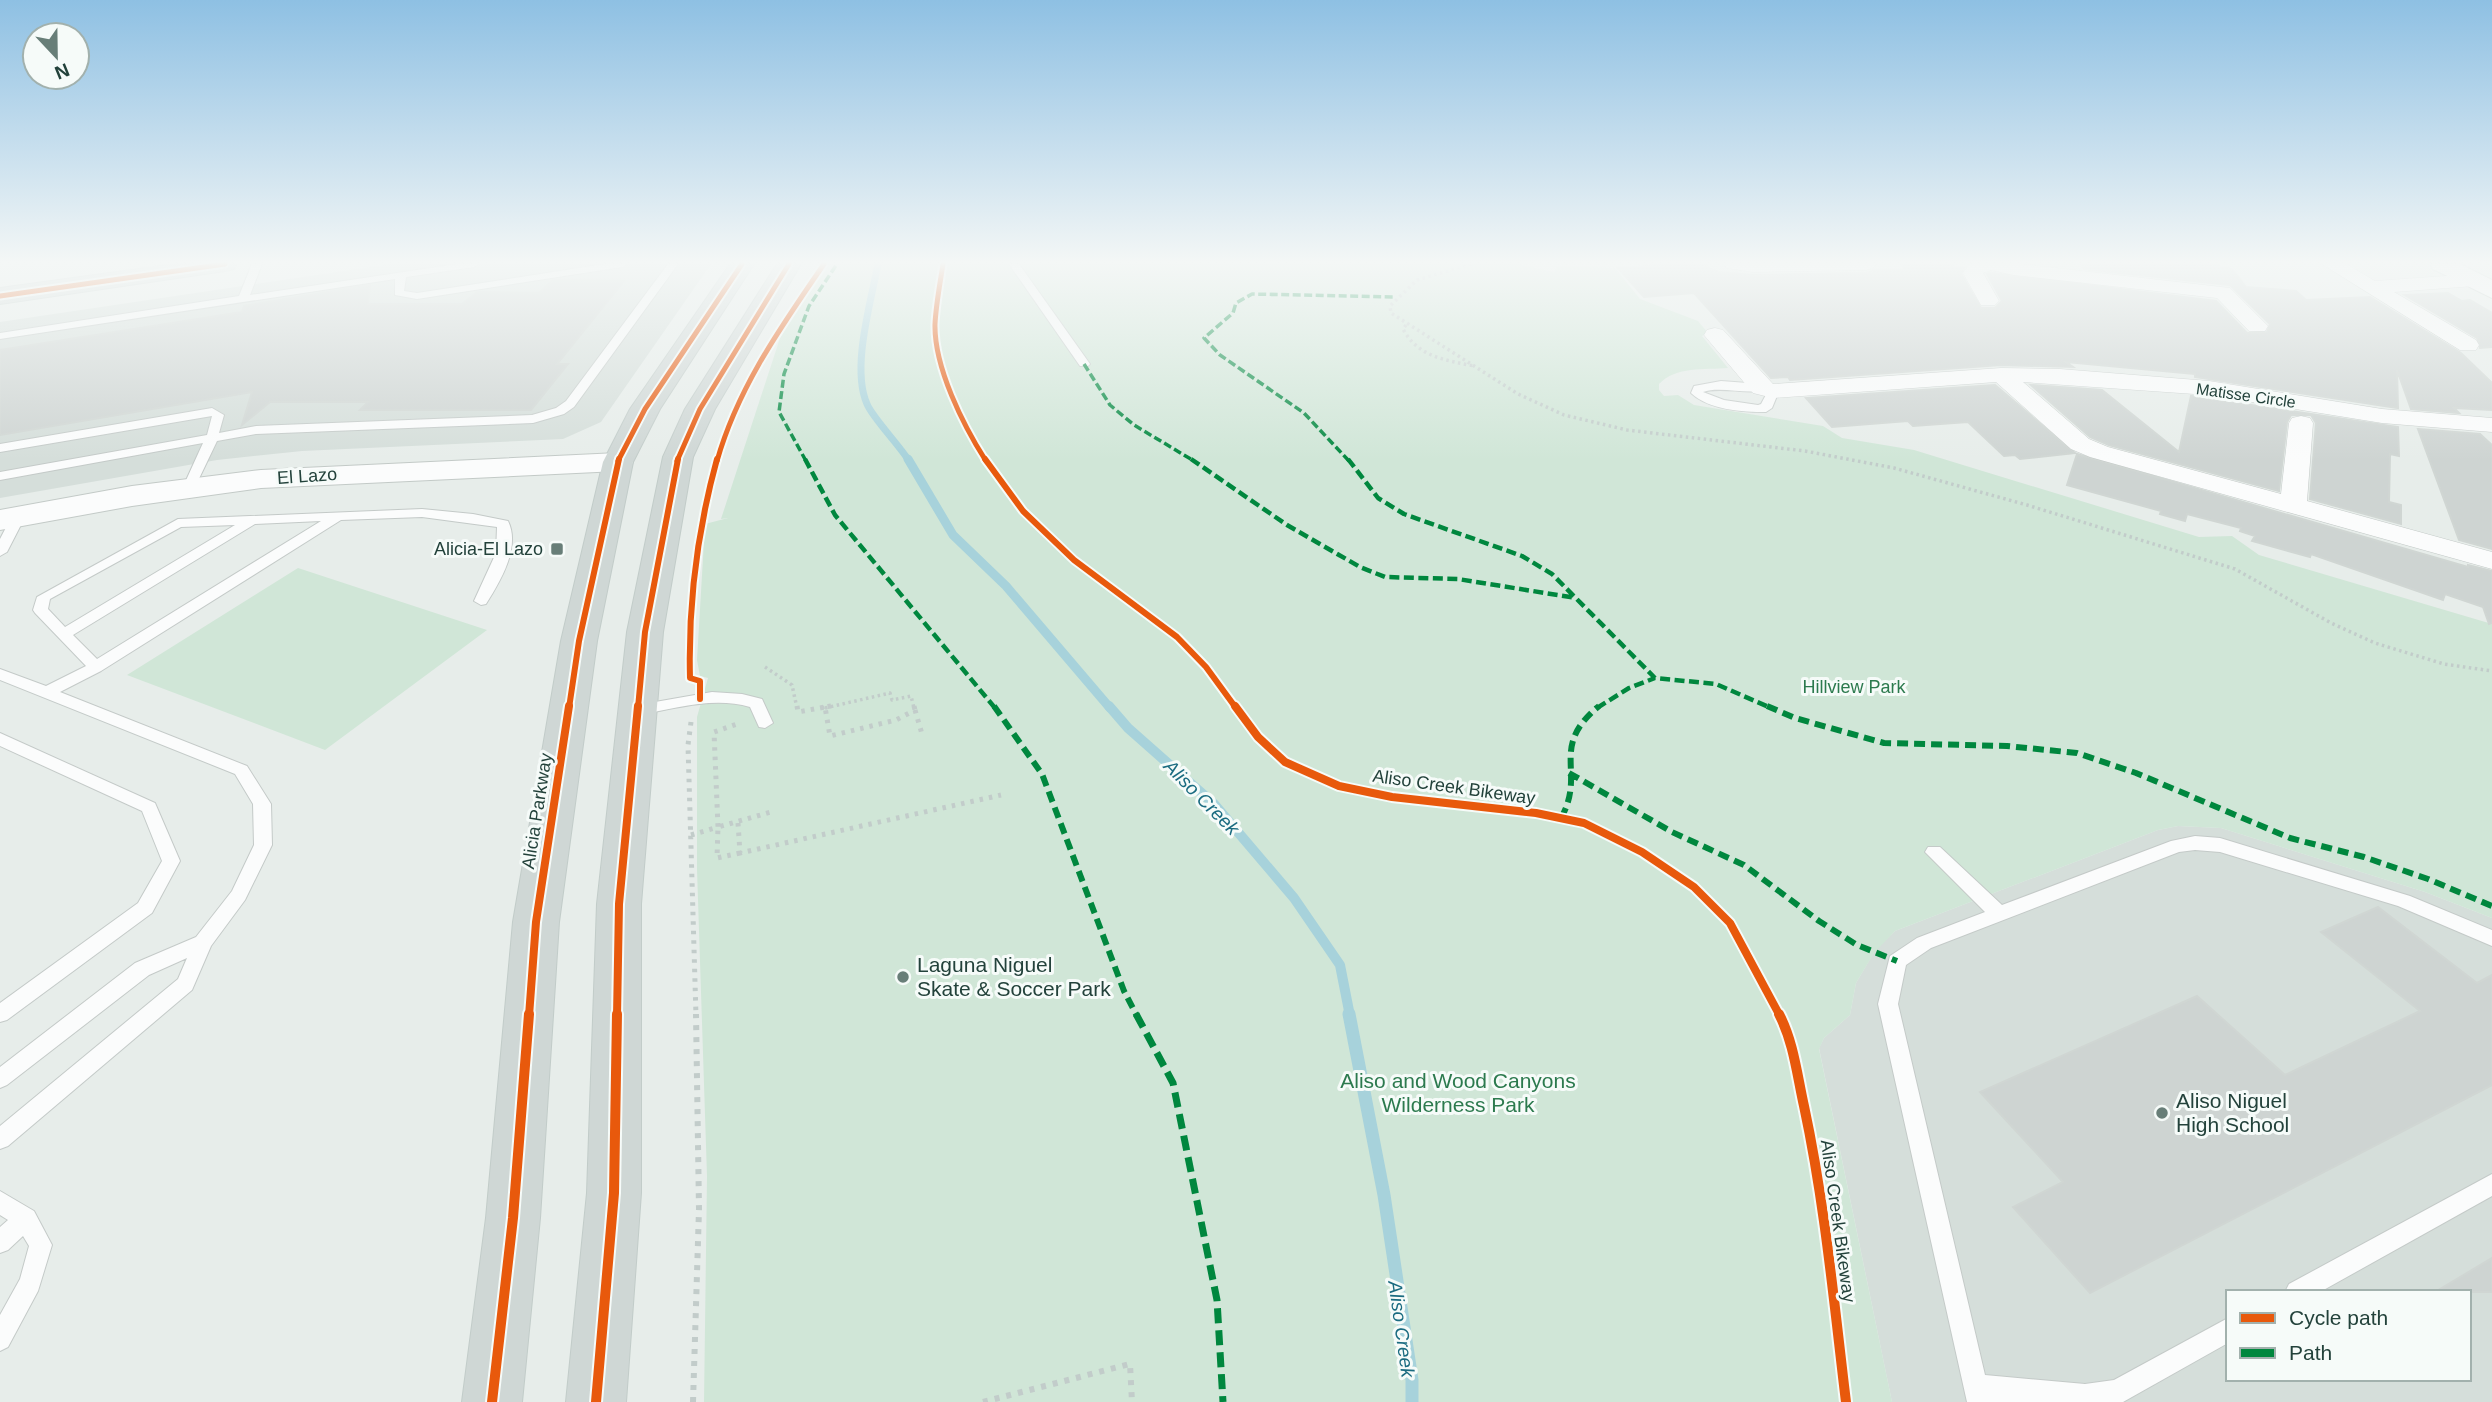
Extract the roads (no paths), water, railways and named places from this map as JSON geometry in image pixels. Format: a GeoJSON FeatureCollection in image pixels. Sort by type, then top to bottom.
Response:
{"type":"FeatureCollection","features":[{"type":"Feature","properties":{"kind":"main road","name":"Alicia Parkway"},"geometry":{"type":"LineString","coordinates":[[492,1402],[513,1219],[536,922],[579,641],[618,462],[645,409],[698,329]]}},
{"type":"Feature","properties":{"kind":"main road"},"geometry":{"type":"LineString","coordinates":[[596,1402],[614,1193],[619,904],[645,632],[678,457],[700,409],[749,329]]}},
{"type":"Feature","properties":{"kind":"street"},"geometry":{"type":"LineString","coordinates":[[2443,329],[2468,345]]}},
{"type":"Feature","properties":{"kind":"street"},"geometry":{"type":"LineString","coordinates":[[1715,335],[1767,390]]}},
{"type":"Feature","properties":{"kind":"street"},"geometry":{"type":"LineString","coordinates":[[2001,375],[2080,444],[2099,452],[2466,556],[2492,561]]}},
{"type":"Feature","properties":{"kind":"street","name":"Matisse Circle"},"geometry":{"type":"LineString","coordinates":[[1767,390],[2001,375],[2060,376],[2209,388],[2382,416],[2491,425]]}},
{"type":"Feature","properties":{"kind":"street","name":"Matisse Circle"},"geometry":{"type":"LineString","coordinates":[[2292,505],[2301,423]]}},
{"type":"Feature","properties":{"kind":"street","name":"El Lazo"},"geometry":{"type":"LineString","coordinates":[[9,518],[189,487],[338,474],[618,462]]}},
{"type":"Feature","properties":{"kind":"lane"},"geometry":{"type":"LineString","coordinates":[[0,336],[42,329]]}},
{"type":"Feature","properties":{"kind":"lane"},"geometry":{"type":"LineString","coordinates":[[0,476],[257,430],[533,419],[549,416],[570,404],[625,329]]}},
{"type":"Feature","properties":{"kind":"lane"},"geometry":{"type":"LineString","coordinates":[[1059,329],[1083,364]]}},
{"type":"Feature","properties":{"kind":"lane"},"geometry":{"type":"LineString","coordinates":[[1714,384],[1738,384],[1767,390],[1766,408],[1755,409],[1713,401],[1697,393],[1698,388],[1714,384]]}},
{"type":"Feature","properties":{"kind":"lane"},"geometry":{"type":"LineString","coordinates":[[0,448],[212,412],[218,415],[212,438],[189,487]]}},
{"type":"Feature","properties":{"kind":"lane"},"geometry":{"type":"LineString","coordinates":[[96,667],[40,610],[44,597],[178,523],[340,514],[422,513],[503,524],[507,533],[504,547],[481,601]]}},
{"type":"Feature","properties":{"kind":"lane"},"geometry":{"type":"LineString","coordinates":[[45,693],[96,667],[340,514]]}},
{"type":"Feature","properties":{"kind":"lane"},"geometry":{"type":"LineString","coordinates":[[0,552],[9,518]]}},
{"type":"Feature","properties":{"kind":"lane"},"geometry":{"type":"LineString","coordinates":[[63,634],[254,519]]}},
{"type":"Feature","properties":{"kind":"lane"},"geometry":{"type":"LineString","coordinates":[[0,674],[241,770],[262,804],[263,845],[239,895],[203,942],[185,984],[0,1139]]}},
{"type":"Feature","properties":{"kind":"lane"},"geometry":{"type":"LineString","coordinates":[[638,710],[718,696],[740,697],[756,704],[765,723]]}},
{"type":"Feature","properties":{"kind":"lane"},"geometry":{"type":"LineString","coordinates":[[0,739],[149,807],[172,861],[145,908],[0,1014]]}},
{"type":"Feature","properties":{"kind":"lane"},"geometry":{"type":"LineString","coordinates":[[2226,1331],[2116,1392],[2085,1396],[1977,1394],[1888,1004],[1897,961],[1924,943],[2177,846],[2195,843],[2220,845],[2404,901],[2492,938]]}},
{"type":"Feature","properties":{"kind":"lane"},"geometry":{"type":"LineString","coordinates":[[1934,852],[1999,914]]}},
{"type":"Feature","properties":{"kind":"lane"},"geometry":{"type":"LineString","coordinates":[[0,1079],[142,969],[203,942]]}},
{"type":"Feature","properties":{"kind":"lane"},"geometry":{"type":"LineString","coordinates":[[2301,1290],[2492,1184]]}},
{"type":"Feature","properties":{"kind":"lane"},"geometry":{"type":"LineString","coordinates":[[0,1202],[26,1219],[41,1245],[30,1283],[0,1339]]}},
{"type":"Feature","properties":{"kind":"lane"},"geometry":{"type":"LineString","coordinates":[[0,1242],[26,1219]]}},
{"type":"Feature","properties":{"kind":"waterway","name":"Aliso Creek"},"geometry":{"type":"LineString","coordinates":[[865,329],[861,372],[867,404],[909,461]]}},
{"type":"Feature","properties":{"kind":"waterway","name":"Aliso Creek"},"geometry":{"type":"LineString","coordinates":[[908,459],[953,535],[1006,586],[1110,708]]}},
{"type":"Feature","properties":{"kind":"waterway","name":"Aliso Creek"},"geometry":{"type":"LineString","coordinates":[[1109,706],[1128,728],[1214,804],[1294,898],[1340,965],[1350,1016]]}},
{"type":"Feature","properties":{"kind":"waterway","name":"Aliso Creek"},"geometry":{"type":"LineString","coordinates":[[1349,1014],[1384,1195],[1412,1380],[1412,1402]]}},
{"type":"Feature","properties":{"kind":"place","name":"Alicia-El Lazo"},"geometry":{"type":"Point","coordinates":[557,549]}},
{"type":"Feature","properties":{"kind":"place","name":"Laguna Niguel Skate & Soccer Park"},"geometry":{"type":"Point","coordinates":[903,977]}},
{"type":"Feature","properties":{"kind":"place","name":"Aliso Niguel High School"},"geometry":{"type":"Point","coordinates":[2162,1113]}},
{"type":"Feature","properties":{"kind":"park label","name":"Hillview Park"},"geometry":{"type":"Point","coordinates":[1854,687]}},
{"type":"Feature","properties":{"kind":"park label","name":"Aliso and Wood Canyons Wilderness Park"},"geometry":{"type":"Point","coordinates":[1458,1093]}}]}
